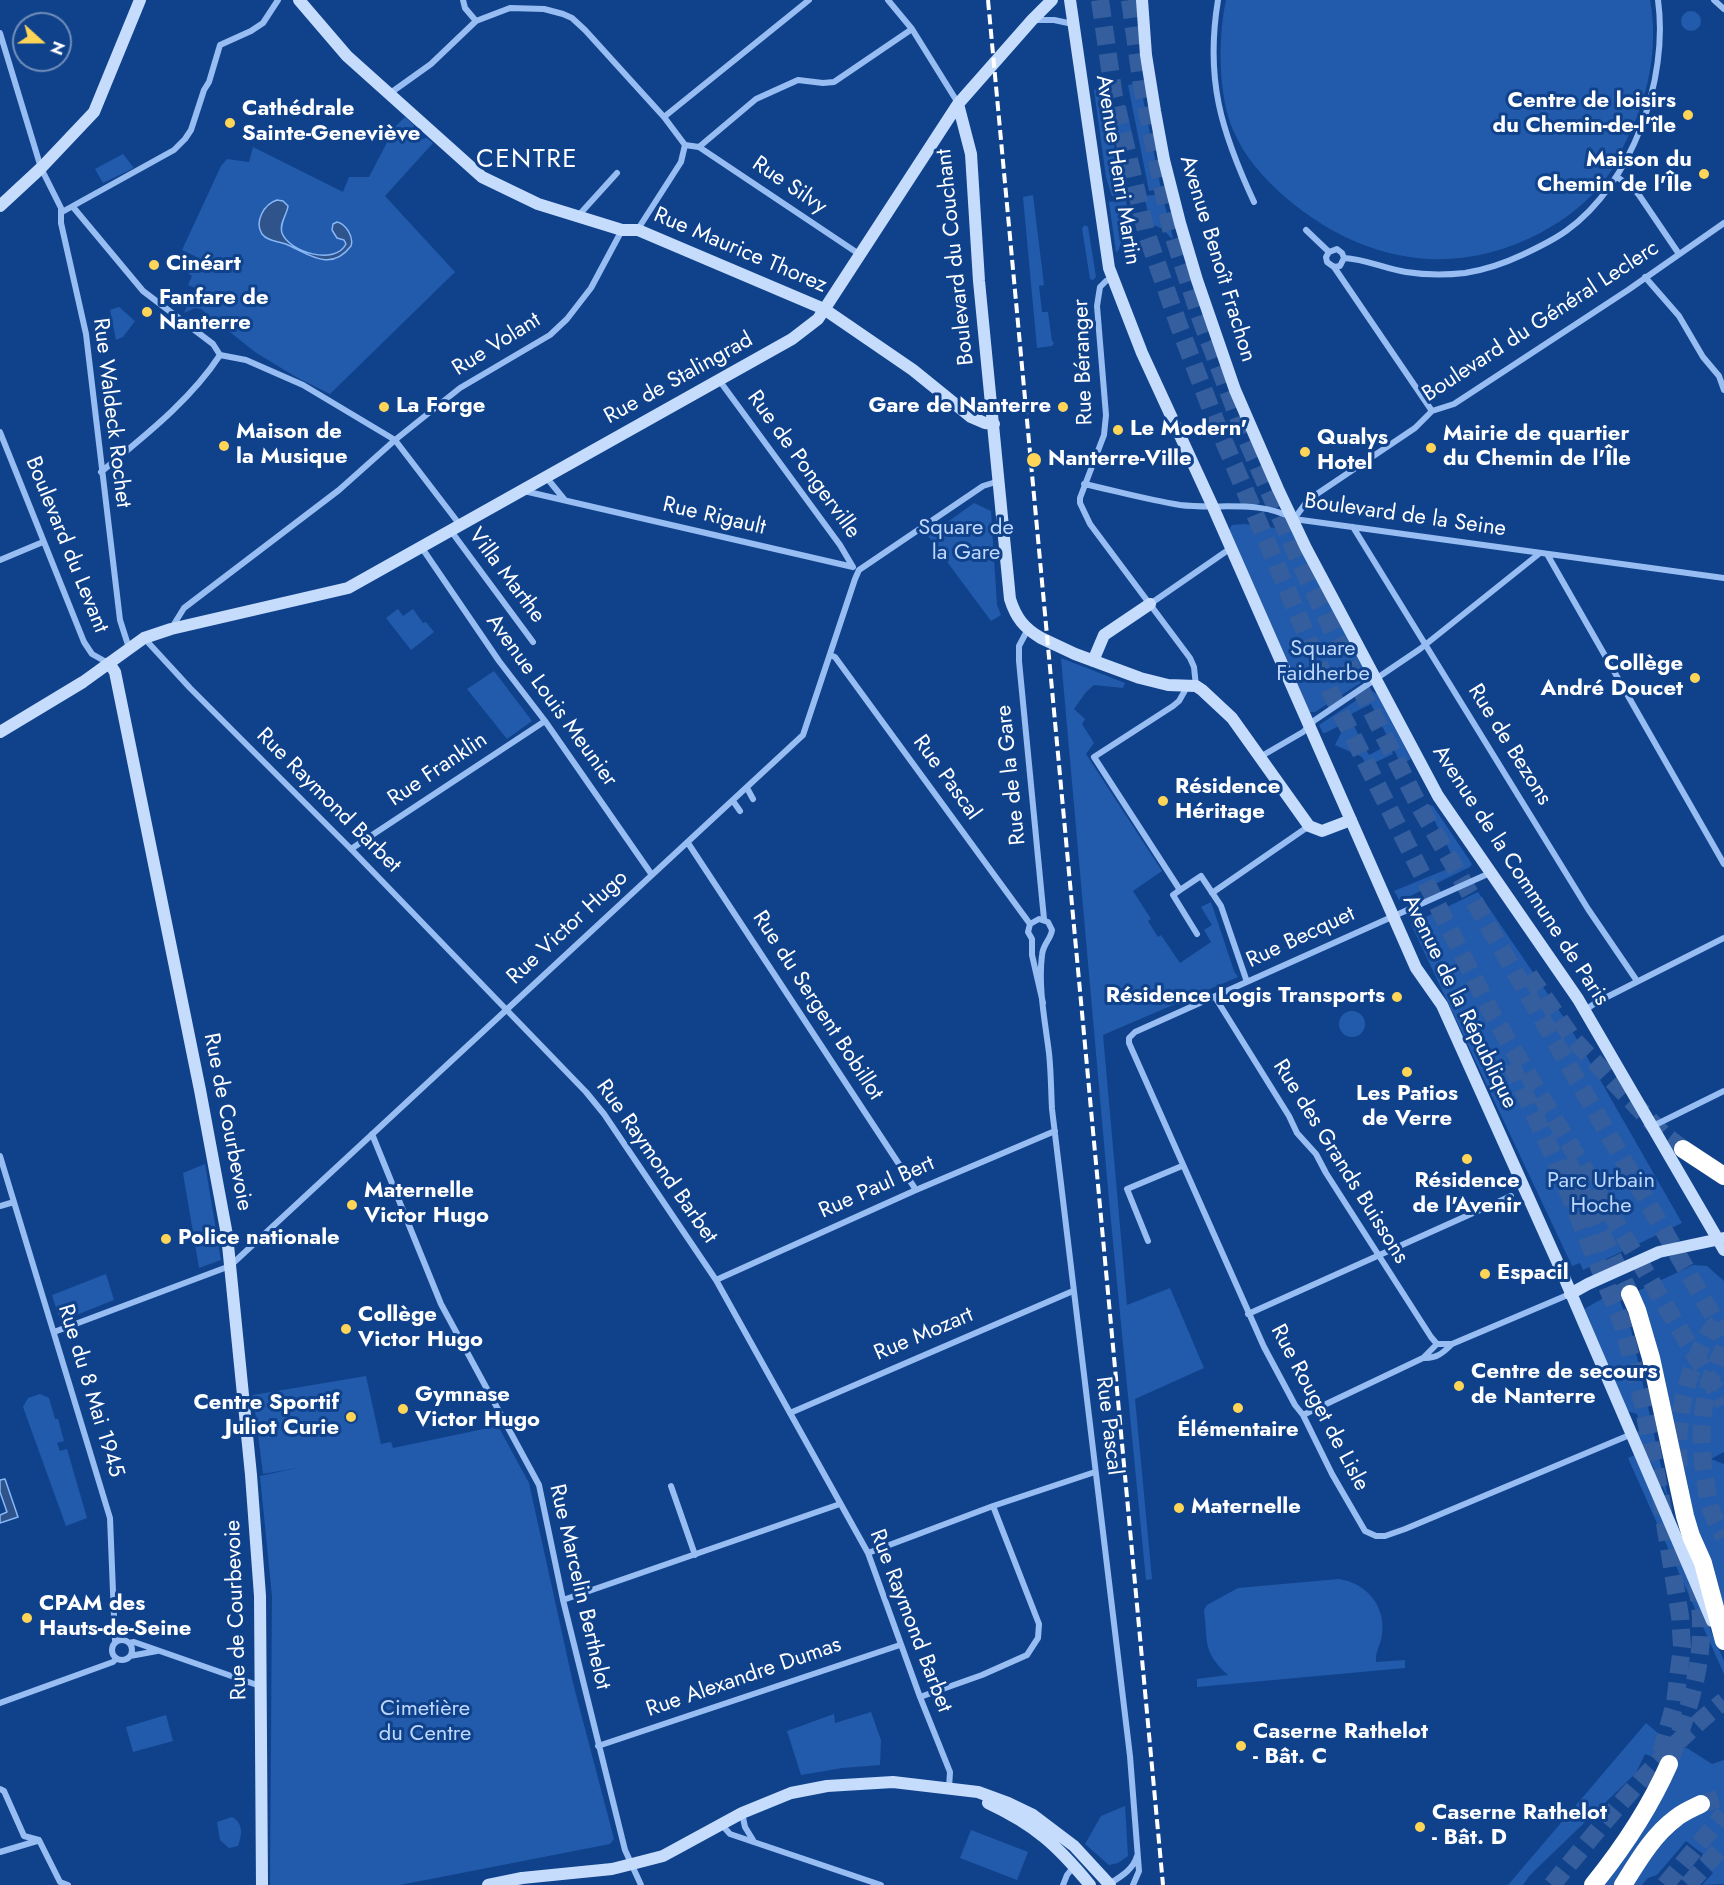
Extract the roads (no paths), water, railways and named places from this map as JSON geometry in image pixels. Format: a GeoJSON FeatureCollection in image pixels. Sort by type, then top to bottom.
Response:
{"type":"FeatureCollection","features":[{"type":"Feature","properties":{"kind":"highway"},"geometry":{"type":"LineString","coordinates":[[1683,1149],[1724,1176]]}},
{"type":"Feature","properties":{"kind":"highway"},"geometry":{"type":"LineString","coordinates":[[1630,1294],[1637,1310],[1650,1358],[1690,1536],[1703,1563],[1724,1641]]}},
{"type":"Feature","properties":{"kind":"highway"},"geometry":{"type":"LineString","coordinates":[[1593,1885],[1614,1859],[1643,1812],[1648,1789],[1664,1762]]}},
{"type":"Feature","properties":{"kind":"highway"},"geometry":{"type":"LineString","coordinates":[[1623,1885],[1636,1863],[1658,1835],[1677,1817],[1701,1804]]}},
{"type":"Feature","properties":{"kind":"street"},"geometry":{"type":"LineString","coordinates":[[0,206],[41,168],[94,112],[140,0]]}},
{"type":"Feature","properties":{"kind":"street"},"geometry":{"type":"LineString","coordinates":[[62,212],[179,146],[194,123],[220,45],[263,23],[278,0]]}},
{"type":"Feature","properties":{"kind":"street","name":"Rue Maurice Thorez"},"geometry":{"type":"LineString","coordinates":[[299,0],[347,56],[482,177],[538,204],[622,230],[638,230],[824,309],[913,369],[970,417],[994,424]]}},
{"type":"Feature","properties":{"kind":"street"},"geometry":{"type":"LineString","coordinates":[[463,0],[465,8],[476,21]]}},
{"type":"Feature","properties":{"kind":"street"},"geometry":{"type":"LineString","coordinates":[[544,9],[548,0]]}},
{"type":"Feature","properties":{"kind":"street"},"geometry":{"type":"LineString","coordinates":[[664,117],[809,0]]}},
{"type":"Feature","properties":{"kind":"street","name":"Boulevard du Couchant"},"geometry":{"type":"LineString","coordinates":[[888,0],[912,29],[958,104],[971,154],[979,281],[1010,599],[1018,620],[1028,629]]}},
{"type":"Feature","properties":{"kind":"street","name":"Rue de Stalingrad"},"geometry":{"type":"LineString","coordinates":[[0,732],[83,682],[144,638],[171,629],[348,588],[792,339],[812,325],[824,309],[958,104],[1052,0]]}},
{"type":"Feature","properties":{"kind":"street","name":"Avenue Henri Martin"},"geometry":{"type":"LineString","coordinates":[[1070,0],[1109,268],[1142,353],[1213,507]]}},
{"type":"Feature","properties":{"kind":"street","name":"Avenue Benoît Frachon"},"geometry":{"type":"LineString","coordinates":[[1142,0],[1146,55],[1155,111],[1164,160],[1180,223],[1235,390],[1278,489],[1294,519]]}},
{"type":"Feature","properties":{"kind":"street"},"geometry":{"type":"LineString","coordinates":[[1218,0],[1212,46],[1218,99],[1223,126],[1234,158],[1254,202]]}},
{"type":"Feature","properties":{"kind":"street"},"geometry":{"type":"LineString","coordinates":[[1344,258],[1359,259],[1406,272],[1467,273],[1500,264],[1543,245],[1566,231],[1587,212],[1617,177],[1640,127],[1654,85],[1659,35],[1658,0]]}},
{"type":"Feature","properties":{"kind":"street"},"geometry":{"type":"LineString","coordinates":[[1714,0],[1724,9]]}},
{"type":"Feature","properties":{"kind":"street"},"geometry":{"type":"LineString","coordinates":[[389,95],[431,64],[476,21],[510,8],[544,9],[572,18],[664,117],[685,144],[699,147],[756,99],[798,80],[823,83],[840,79],[912,29]]}},
{"type":"Feature","properties":{"kind":"street"},"geometry":{"type":"LineString","coordinates":[[1032,20],[1054,20],[1074,24]]}},
{"type":"Feature","properties":{"kind":"street","name":"Rue Waldeck Rochet"},"geometry":{"type":"LineString","coordinates":[[0,33],[41,168],[62,212],[61,223],[86,334],[120,621],[129,648]]}},
{"type":"Feature","properties":{"kind":"street"},"geometry":{"type":"LineString","coordinates":[[638,230],[681,162],[685,144]]}},
{"type":"Feature","properties":{"kind":"street","name":"Rue Silvy"},"geometry":{"type":"LineString","coordinates":[[699,147],[859,254]]}},
{"type":"Feature","properties":{"kind":"street"},"geometry":{"type":"LineString","coordinates":[[578,217],[617,173]]}},
{"type":"Feature","properties":{"kind":"street"},"geometry":{"type":"LineString","coordinates":[[1617,177],[1639,195],[1679,254]]}},
{"type":"Feature","properties":{"kind":"street"},"geometry":{"type":"LineString","coordinates":[[73,207],[142,291],[213,344],[220,355],[246,360],[303,385],[395,440]]}},
{"type":"Feature","properties":{"kind":"street","name":"Boulevard du Général Leclerc"},"geometry":{"type":"LineString","coordinates":[[1294,519],[1308,500],[1415,428],[1432,411],[1455,404],[1724,224]]}},
{"type":"Feature","properties":{"kind":"street","name":"Rue Volant"},"geometry":{"type":"LineString","coordinates":[[171,629],[184,608],[339,490],[395,440],[472,379],[513,358],[550,335],[567,320],[591,288],[622,230]]}},
{"type":"Feature","properties":{"kind":"street"},"geometry":{"type":"LineString","coordinates":[[1306,230],[1329,252]]}},
{"type":"Feature","properties":{"kind":"street"},"geometry":{"type":"LineString","coordinates":[[1334,267],[1340,266],[1344,258],[1342,252],[1337,249],[1329,252],[1326,260],[1334,267],[1432,411]]}},
{"type":"Feature","properties":{"kind":"street"},"geometry":{"type":"LineString","coordinates":[[1645,277],[1679,316],[1703,357],[1719,376],[1724,390]]}},
{"type":"Feature","properties":{"kind":"street","name":"Rue Béranger"},"geometry":{"type":"LineString","coordinates":[[1084,484],[1104,435],[1106,415],[1097,306],[1098,292],[1103,283],[1113,279]]}},
{"type":"Feature","properties":{"kind":"street"},"geometry":{"type":"LineString","coordinates":[[101,472],[156,426],[209,372],[220,355]]}},
{"type":"Feature","properties":{"kind":"street","name":"Rue de Pongerville"},"geometry":{"type":"LineString","coordinates":[[719,380],[856,568]]}},
{"type":"Feature","properties":{"kind":"street","name":"Boulevard du Levant"},"geometry":{"type":"LineString","coordinates":[[0,432],[84,642],[93,654],[109,663]]}},
{"type":"Feature","properties":{"kind":"street","name":"Villa Marthe"},"geometry":{"type":"LineString","coordinates":[[395,440],[533,642]]}},
{"type":"Feature","properties":{"kind":"street"},"geometry":{"type":"LineString","coordinates":[[546,477],[559,495],[567,501]]}},
{"type":"Feature","properties":{"kind":"street"},"geometry":{"type":"LineString","coordinates":[[856,568],[983,486],[999,481]]}},
{"type":"Feature","properties":{"kind":"street"},"geometry":{"type":"LineString","coordinates":[[1084,484],[1080,503],[1089,524],[1190,658],[1194,667],[1192,686],[1179,701],[1094,757],[1180,890]]}},
{"type":"Feature","properties":{"kind":"street","name":"Boulevard de la Seine"},"geometry":{"type":"LineString","coordinates":[[1084,484],[1180,505],[1213,507],[1227,505],[1274,510],[1294,519],[1724,578]]}},
{"type":"Feature","properties":{"kind":"street","name":"Rue Rigault"},"geometry":{"type":"LineString","coordinates":[[523,490],[856,568]]}},
{"type":"Feature","properties":{"kind":"street","name":"Avenue de la République"},"geometry":{"type":"LineString","coordinates":[[1213,507],[1416,968],[1442,1005],[1724,1647]]}},
{"type":"Feature","properties":{"kind":"street","name":"Avenue de la Commune de Paris"},"geometry":{"type":"LineString","coordinates":[[1294,519],[1306,548],[1377,679],[1421,767],[1490,873],[1585,1010],[1722,1243]]}},
{"type":"Feature","properties":{"kind":"street","name":"Rue de Bezons"},"geometry":{"type":"LineString","coordinates":[[1353,527],[1588,909],[1637,981]]}},
{"type":"Feature","properties":{"kind":"street"},"geometry":{"type":"LineString","coordinates":[[0,560],[43,542]]}},
{"type":"Feature","properties":{"kind":"street","name":"Avenue Louis Meunier"},"geometry":{"type":"LineString","coordinates":[[422,548],[652,875]]}},
{"type":"Feature","properties":{"kind":"street"},"geometry":{"type":"LineString","coordinates":[[1093,661],[1104,635],[1231,548]]}},
{"type":"Feature","properties":{"kind":"street"},"geometry":{"type":"LineString","coordinates":[[1260,757],[1303,732],[1425,645],[1543,554],[1724,864]]}},
{"type":"Feature","properties":{"kind":"street","name":"Rue Victor Hugo"},"geometry":{"type":"LineString","coordinates":[[230,1266],[803,735],[856,568]]}},
{"type":"Feature","properties":{"kind":"street"},"geometry":{"type":"LineString","coordinates":[[1028,629],[1041,638],[1093,661],[1140,678],[1168,685],[1192,686],[1232,718],[1309,826],[1322,831],[1351,819]]}},
{"type":"Feature","properties":{"kind":"street","name":"Rue de la Gare"},"geometry":{"type":"LineString","coordinates":[[1028,629],[1019,646],[1019,662],[1044,920]]}},
{"type":"Feature","properties":{"kind":"street","name":"Rue Raymond Barbet"},"geometry":{"type":"LineString","coordinates":[[144,638],[190,688],[351,849],[594,1101],[716,1280],[868,1553],[900,1645],[950,1772],[949,1789]]}},
{"type":"Feature","properties":{"kind":"street","name":"Rue Pascal"},"geometry":{"type":"LineString","coordinates":[[830,655],[835,657],[1030,924],[1028,932],[1032,939],[1032,955],[1043,1003]]}},
{"type":"Feature","properties":{"kind":"street","name":"Rue de Courbevoie"},"geometry":{"type":"LineString","coordinates":[[109,663],[116,672],[227,1235],[254,1510],[260,1596],[262,1885]]}},
{"type":"Feature","properties":{"kind":"street","name":"Rue Franklin"},"geometry":{"type":"LineString","coordinates":[[351,849],[545,721]]}},
{"type":"Feature","properties":{"kind":"street"},"geometry":{"type":"LineString","coordinates":[[747,788],[753,799]]}},
{"type":"Feature","properties":{"kind":"street"},"geometry":{"type":"LineString","coordinates":[[733,801],[740,812]]}},
{"type":"Feature","properties":{"kind":"street"},"geometry":{"type":"LineString","coordinates":[[1212,893],[1309,826]]}},
{"type":"Feature","properties":{"kind":"street","name":"Rue du Sergent Bobillot"},"geometry":{"type":"LineString","coordinates":[[688,843],[916,1190]]}},
{"type":"Feature","properties":{"kind":"street","name":"Rue Becquet"},"geometry":{"type":"LineString","coordinates":[[1129,1038],[1137,1030],[1490,873]]}},
{"type":"Feature","properties":{"kind":"street"},"geometry":{"type":"LineString","coordinates":[[1197,934],[1173,895],[1201,876],[1221,906],[1247,982]]}},
{"type":"Feature","properties":{"kind":"street"},"geometry":{"type":"LineString","coordinates":[[1030,924],[1036,920],[1044,920]]}},
{"type":"Feature","properties":{"kind":"street","name":"Rue Pascal"},"geometry":{"type":"LineString","coordinates":[[1044,920],[1051,925],[1052,930],[1042,955],[1043,1003],[1054,1131],[1130,1756],[1138,1870],[1133,1885]]}},
{"type":"Feature","properties":{"kind":"street"},"geometry":{"type":"LineString","coordinates":[[1585,1010],[1637,981],[1724,938]]}},
{"type":"Feature","properties":{"kind":"street"},"geometry":{"type":"LineString","coordinates":[[1032,939],[1041,943],[1046,941]]}},
{"type":"Feature","properties":{"kind":"street","name":"Rue des Grands Buissons"},"geometry":{"type":"LineString","coordinates":[[1215,997],[1289,1116],[1297,1133],[1316,1154],[1378,1256],[1437,1344]]}},
{"type":"Feature","properties":{"kind":"street","name":"Rue Rouget de Lisle"},"geometry":{"type":"LineString","coordinates":[[1129,1038],[1132,1053],[1248,1314],[1295,1405],[1303,1415],[1332,1473],[1365,1530],[1376,1536],[1390,1534],[1458,1508],[1632,1434]]}},
{"type":"Feature","properties":{"kind":"street"},"geometry":{"type":"LineString","coordinates":[[1652,1127],[1724,1091]]}},
{"type":"Feature","properties":{"kind":"street","name":"Rue Paul Bert"},"geometry":{"type":"LineString","coordinates":[[716,1280],[1054,1131]]}},
{"type":"Feature","properties":{"kind":"street","name":"Rue Marcelin Berthelot"},"geometry":{"type":"LineString","coordinates":[[372,1134],[441,1304],[539,1485],[563,1600],[598,1746],[625,1850],[641,1885]]}},
{"type":"Feature","properties":{"kind":"street","name":"Rue du 8 Mai 1945"},"geometry":{"type":"LineString","coordinates":[[0,1156],[110,1518],[116,1641]]}},
{"type":"Feature","properties":{"kind":"street"},"geometry":{"type":"LineString","coordinates":[[1148,1241],[1127,1189],[1182,1166]]}},
{"type":"Feature","properties":{"kind":"street"},"geometry":{"type":"LineString","coordinates":[[1248,1314],[1511,1196]]}},
{"type":"Feature","properties":{"kind":"street"},"geometry":{"type":"LineString","coordinates":[[0,1206],[14,1202]]}},
{"type":"Feature","properties":{"kind":"street"},"geometry":{"type":"LineString","coordinates":[[1423,1358],[1441,1354],[1452,1344],[1570,1294],[1659,1252],[1722,1243]]}},
{"type":"Feature","properties":{"kind":"street"},"geometry":{"type":"LineString","coordinates":[[54,1332],[230,1266]]}},
{"type":"Feature","properties":{"kind":"street","name":"Rue Mozart"},"geometry":{"type":"LineString","coordinates":[[790,1413],[1073,1291]]}},
{"type":"Feature","properties":{"kind":"street"},"geometry":{"type":"LineString","coordinates":[[1303,1415],[1423,1358],[1437,1344],[1452,1344]]}},
{"type":"Feature","properties":{"kind":"street"},"geometry":{"type":"LineString","coordinates":[[868,1553],[993,1506],[1095,1472]]}},
{"type":"Feature","properties":{"kind":"street"},"geometry":{"type":"LineString","coordinates":[[671,1486],[695,1555]]}},
{"type":"Feature","properties":{"kind":"street"},"geometry":{"type":"LineString","coordinates":[[563,1600],[840,1504]]}},
{"type":"Feature","properties":{"kind":"street"},"geometry":{"type":"LineString","coordinates":[[920,1697],[982,1675],[1028,1655],[1038,1638],[1039,1624],[993,1506]]}},
{"type":"Feature","properties":{"kind":"street"},"geometry":{"type":"LineString","coordinates":[[116,1659],[111,1652],[116,1641],[134,1642],[261,1686]]}},
{"type":"Feature","properties":{"kind":"street"},"geometry":{"type":"LineString","coordinates":[[129,1642],[132,1649],[130,1656]]}},
{"type":"Feature","properties":{"kind":"street","name":"Rue Alexandre Dumas"},"geometry":{"type":"LineString","coordinates":[[598,1746],[900,1645]]}},
{"type":"Feature","properties":{"kind":"street"},"geometry":{"type":"LineString","coordinates":[[0,1703],[116,1659],[124,1660],[130,1656],[158,1651]]}},
{"type":"Feature","properties":{"kind":"street"},"geometry":{"type":"LineString","coordinates":[[488,1885],[522,1878],[612,1869],[632,1864],[663,1856],[742,1813],[791,1793],[827,1786],[893,1782],[978,1792],[1022,1809],[1053,1829],[1085,1858],[1109,1885],[1126,1873],[1135,1861],[1137,1853]]}},
{"type":"Feature","properties":{"kind":"street"},"geometry":{"type":"LineString","coordinates":[[0,1789],[4,1791],[24,1836],[39,1840],[60,1882],[68,1885]]}},
{"type":"Feature","properties":{"kind":"street"},"geometry":{"type":"LineString","coordinates":[[962,1791],[1000,1808],[1031,1826],[1065,1854],[1090,1885]]}},
{"type":"Feature","properties":{"kind":"street"},"geometry":{"type":"LineString","coordinates":[[742,1813],[745,1827],[753,1841]]}},
{"type":"Feature","properties":{"kind":"street"},"geometry":{"type":"LineString","coordinates":[[721,1824],[730,1834],[880,1885]]}},
{"type":"Feature","properties":{"kind":"street"},"geometry":{"type":"LineString","coordinates":[[0,1852],[39,1840]]}},
{"type":"Feature","properties":{"kind":"street"},"geometry":{"type":"LineString","coordinates":[[1063,1885],[1074,1866],[1085,1858]]}},
{"type":"Feature","properties":{"kind":"street"},"geometry":{"type":"LineString","coordinates":[[851,1885],[853,1877]]}},
{"type":"Feature","properties":{"kind":"tunnel"},"geometry":{"type":"LineString","coordinates":[[1100,0],[1114,97],[1147,235],[1217,425],[1332,695],[1491,1012],[1724,1404]]}},
{"type":"Feature","properties":{"kind":"tunnel"},"geometry":{"type":"LineString","coordinates":[[1130,0],[1142,87],[1171,229],[1201,320],[1246,438],[1299,561],[1417,802],[1724,1335]]}},
{"type":"Feature","properties":{"kind":"tunnel"},"geometry":{"type":"LineString","coordinates":[[1529,975],[1573,1039],[1663,1134],[1683,1149]]}},
{"type":"Feature","properties":{"kind":"tunnel"},"geometry":{"type":"LineString","coordinates":[[1511,1064],[1553,1155],[1622,1323],[1642,1399],[1680,1616],[1682,1646],[1675,1703],[1659,1760]]}},
{"type":"Feature","properties":{"kind":"tunnel"},"geometry":{"type":"LineString","coordinates":[[1567,1159],[1630,1294]]}},
{"type":"Feature","properties":{"kind":"tunnel"},"geometry":{"type":"LineString","coordinates":[[1679,1467],[1680,1418],[1687,1384],[1706,1338],[1723,1316]]}},
{"type":"Feature","properties":{"kind":"tunnel"},"geometry":{"type":"LineString","coordinates":[[1724,1348],[1710,1380],[1702,1428],[1703,1462],[1709,1504],[1724,1537]]}},
{"type":"Feature","properties":{"kind":"tunnel"},"geometry":{"type":"LineString","coordinates":[[1671,1758],[1697,1673],[1701,1639],[1697,1583]]}},
{"type":"Feature","properties":{"kind":"tunnel"},"geometry":{"type":"LineString","coordinates":[[1552,1885],[1655,1765],[1677,1742],[1724,1701]]}},
{"type":"Feature","properties":{"kind":"tunnel"},"geometry":{"type":"LineString","coordinates":[[1701,1804],[1724,1797]]}},
{"type":"Feature","properties":{"kind":"tunnel"},"geometry":{"type":"LineString","coordinates":[[1665,1885],[1724,1814]]}},
{"type":"Feature","properties":{"kind":"tunnel"},"geometry":{"type":"LineString","coordinates":[[1688,1885],[1724,1845]]}},
{"type":"Feature","properties":{"kind":"railway"},"geometry":{"type":"LineString","coordinates":[[988,0],[1163,1885]]}},
{"type":"Feature","properties":{"kind":"place","name":"Centre de loisirs du Chemin-de-l'île"},"geometry":{"type":"Point","coordinates":[1688,115]}},
{"type":"Feature","properties":{"kind":"place","name":"Cathédrale Sainte-Geneviève"},"geometry":{"type":"Point","coordinates":[230,123]}},
{"type":"Feature","properties":{"kind":"place","name":"Maison du Chemin de l'Île"},"geometry":{"type":"Point","coordinates":[1704,174]}},
{"type":"Feature","properties":{"kind":"place","name":"Cinéart"},"geometry":{"type":"Point","coordinates":[154,265]}},
{"type":"Feature","properties":{"kind":"place","name":"Fanfare de Nanterre"},"geometry":{"type":"Point","coordinates":[147,312]}},
{"type":"Feature","properties":{"kind":"place","name":"La Forge"},"geometry":{"type":"Point","coordinates":[384,407]}},
{"type":"Feature","properties":{"kind":"place","name":"Gare de Nanterre"},"geometry":{"type":"Point","coordinates":[1063,407]}},
{"type":"Feature","properties":{"kind":"place","name":"Le Modern'"},"geometry":{"type":"Point","coordinates":[1118,430]}},
{"type":"Feature","properties":{"kind":"place","name":"Maison de la Musique"},"geometry":{"type":"Point","coordinates":[224,446]}},
{"type":"Feature","properties":{"kind":"place","name":"Mairie de quartier du Chemin de l'Île"},"geometry":{"type":"Point","coordinates":[1431,448]}},
{"type":"Feature","properties":{"kind":"place","name":"Qualys Hotel"},"geometry":{"type":"Point","coordinates":[1305,452]}},
{"type":"Feature","properties":{"kind":"place","name":"Nanterre-Ville"},"geometry":{"type":"Point","coordinates":[1034,460]}},
{"type":"Feature","properties":{"kind":"place","name":"Collège André Doucet"},"geometry":{"type":"Point","coordinates":[1695,678]}},
{"type":"Feature","properties":{"kind":"place","name":"Résidence Héritage"},"geometry":{"type":"Point","coordinates":[1163,801]}},
{"type":"Feature","properties":{"kind":"place","name":"Résidence Logis Transports"},"geometry":{"type":"Point","coordinates":[1397,997]}},
{"type":"Feature","properties":{"kind":"place","name":"Les Patios de Verre"},"geometry":{"type":"Point","coordinates":[1407,1072]}},
{"type":"Feature","properties":{"kind":"place","name":"Résidence de l'Avenir"},"geometry":{"type":"Point","coordinates":[1467,1159]}},
{"type":"Feature","properties":{"kind":"place","name":"Maternelle Victor Hugo"},"geometry":{"type":"Point","coordinates":[352,1205]}},
{"type":"Feature","properties":{"kind":"place","name":"Police nationale"},"geometry":{"type":"Point","coordinates":[166,1239]}},
{"type":"Feature","properties":{"kind":"place","name":"Espacil"},"geometry":{"type":"Point","coordinates":[1485,1274]}},
{"type":"Feature","properties":{"kind":"place","name":"Collège Victor Hugo"},"geometry":{"type":"Point","coordinates":[346,1329]}},
{"type":"Feature","properties":{"kind":"place","name":"Centre de secours de Nanterre"},"geometry":{"type":"Point","coordinates":[1459,1386]}},
{"type":"Feature","properties":{"kind":"place","name":"Élémentaire"},"geometry":{"type":"Point","coordinates":[1238,1408]}},
{"type":"Feature","properties":{"kind":"place","name":"Gymnase Victor Hugo"},"geometry":{"type":"Point","coordinates":[403,1409]}},
{"type":"Feature","properties":{"kind":"place","name":"Centre Sportif Juliot Curie"},"geometry":{"type":"Point","coordinates":[351,1417]}},
{"type":"Feature","properties":{"kind":"place","name":"Maternelle"},"geometry":{"type":"Point","coordinates":[1179,1508]}},
{"type":"Feature","properties":{"kind":"place","name":"CPAM des Hauts-de-Seine"},"geometry":{"type":"Point","coordinates":[27,1618]}},
{"type":"Feature","properties":{"kind":"place","name":"Caserne Rathelot - Bât. C"},"geometry":{"type":"Point","coordinates":[1241,1746]}},
{"type":"Feature","properties":{"kind":"place","name":"Caserne Rathelot - Bât. D"},"geometry":{"type":"Point","coordinates":[1420,1827]}},
{"type":"Feature","properties":{"kind":"district","name":"CENTRE"},"geometry":{"type":"Point","coordinates":[527,161]}},
{"type":"Feature","properties":{"kind":"park label","name":"Square de la Gare"},"geometry":{"type":"Point","coordinates":[966,542]}},
{"type":"Feature","properties":{"kind":"park label","name":"Square Faidherbe"},"geometry":{"type":"Point","coordinates":[1323,662]}},
{"type":"Feature","properties":{"kind":"park label","name":"Parc Urbain Hoche"},"geometry":{"type":"Point","coordinates":[1601,1194]}},
{"type":"Feature","properties":{"kind":"park label","name":"Cimetière du Centre"},"geometry":{"type":"Point","coordinates":[425,1722]}}]}
